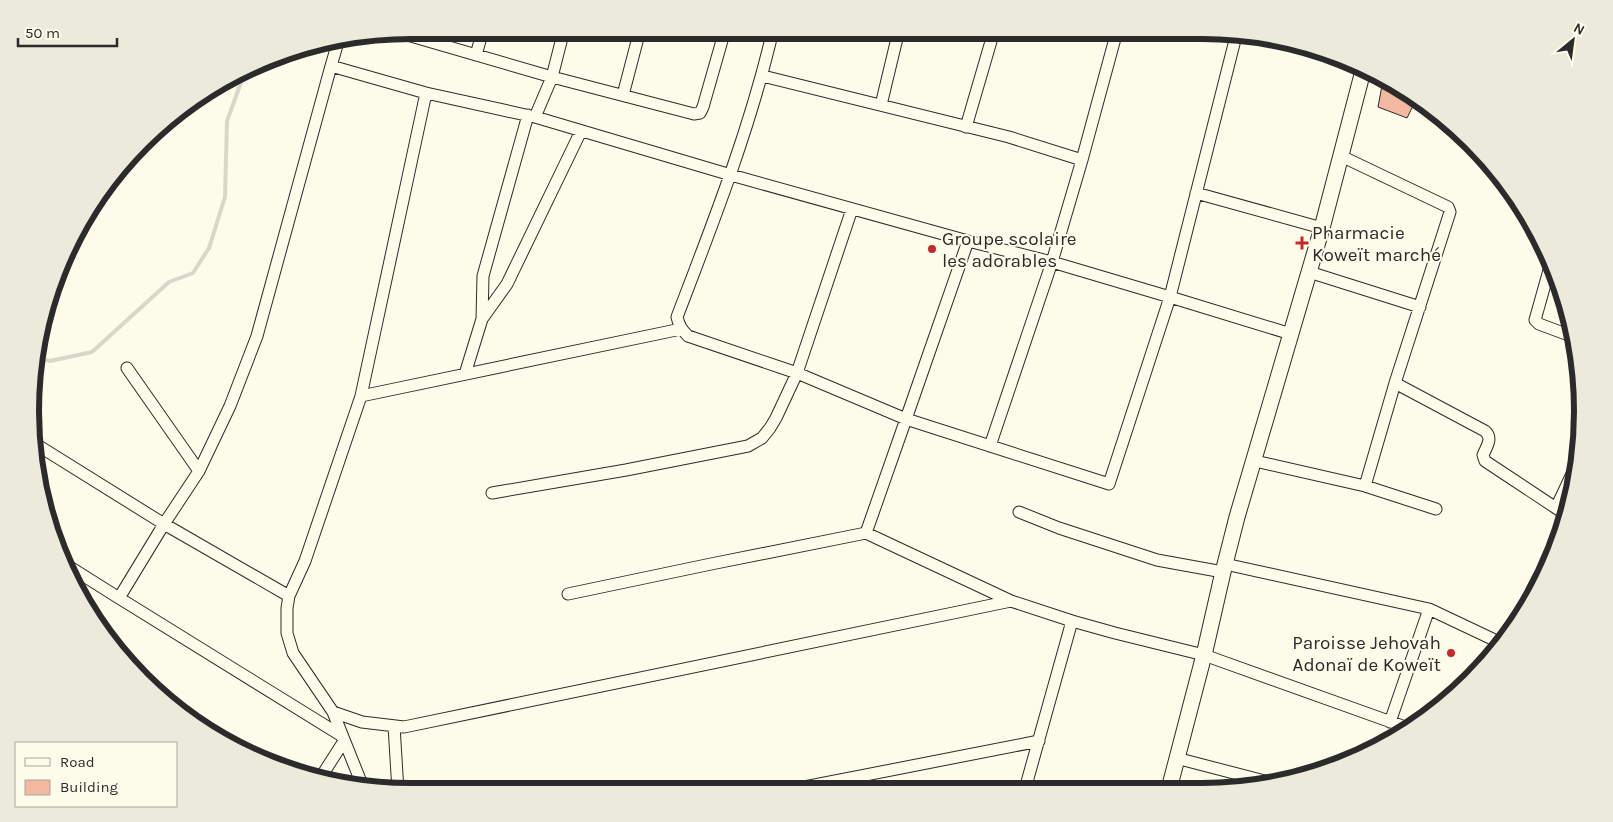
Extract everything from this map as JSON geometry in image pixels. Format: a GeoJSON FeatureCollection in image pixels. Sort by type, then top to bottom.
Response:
{"type":"FeatureCollection","features":[{"type":"Feature","properties":{"kind":"street"},"geometry":{"type":"LineString","coordinates":[[421,39],[552,77],[694,114],[700,113],[703,107],[722,39]]}},
{"type":"Feature","properties":{"kind":"street"},"geometry":{"type":"LineString","coordinates":[[476,55],[480,39]]}},
{"type":"Feature","properties":{"kind":"street"},"geometry":{"type":"LineString","coordinates":[[465,374],[482,319],[483,276],[531,116],[552,77],[562,39]]}},
{"type":"Feature","properties":{"kind":"street"},"geometry":{"type":"LineString","coordinates":[[623,95],[638,39]]}},
{"type":"Feature","properties":{"kind":"street"},"geometry":{"type":"LineString","coordinates":[[772,39],[763,76],[731,175],[677,317],[678,325],[681,329],[688,336],[797,373],[906,419],[1109,484],[1170,297],[1235,41]]}},
{"type":"Feature","properties":{"kind":"street"},"geometry":{"type":"LineString","coordinates":[[881,105],[896,39]]}},
{"type":"Feature","properties":{"kind":"street"},"geometry":{"type":"LineString","coordinates":[[966,126],[992,39]]}},
{"type":"Feature","properties":{"kind":"street"},"geometry":{"type":"LineString","coordinates":[[990,446],[1052,262],[1115,39]]}},
{"type":"Feature","properties":{"kind":"street"},"geometry":{"type":"LineString","coordinates":[[119,598],[199,471],[230,406],[257,336],[337,46]]}},
{"type":"Feature","properties":{"kind":"street"},"geometry":{"type":"LineString","coordinates":[[331,66],[426,93],[531,116],[852,209],[1052,262],[1292,334]]}},
{"type":"Feature","properties":{"kind":"street"},"geometry":{"type":"LineString","coordinates":[[1170,783],[1204,655],[1224,568],[1322,228],[1362,75]]}},
{"type":"Feature","properties":{"kind":"street"},"geometry":{"type":"LineString","coordinates":[[763,76],[1009,137],[1082,160]]}},
{"type":"Feature","properties":{"kind":"street"},"geometry":{"type":"LineString","coordinates":[[360,780],[333,712],[293,653],[287,633],[287,608],[289,596],[305,562],[361,396],[426,93]]}},
{"type":"Feature","properties":{"kind":"street"},"geometry":{"type":"LineString","coordinates":[[482,319],[507,284],[580,131]]}},
{"type":"Feature","properties":{"kind":"street"},"geometry":{"type":"LineString","coordinates":[[1341,156],[1448,207],[1450,212],[1395,382],[1365,486]]}},
{"type":"Feature","properties":{"kind":"street"},"geometry":{"type":"LineString","coordinates":[[1196,193],[1322,228]]}},
{"type":"Feature","properties":{"kind":"street"},"geometry":{"type":"LineString","coordinates":[[492,493],[626,470],[748,446],[762,438],[776,418],[797,373],[852,209]]}},
{"type":"Feature","properties":{"kind":"street"},"geometry":{"type":"LineString","coordinates":[[866,534],[968,241]]}},
{"type":"Feature","properties":{"kind":"street"},"geometry":{"type":"LineString","coordinates":[[1309,272],[1420,307]]}},
{"type":"Feature","properties":{"kind":"street"},"geometry":{"type":"LineString","coordinates":[[1548,274],[1535,320],[1539,324],[1566,335]]}},
{"type":"Feature","properties":{"kind":"street"},"geometry":{"type":"LineString","coordinates":[[361,396],[681,329]]}},
{"type":"Feature","properties":{"kind":"street"},"geometry":{"type":"LineString","coordinates":[[127,368],[199,471]]}},
{"type":"Feature","properties":{"kind":"street"},"geometry":{"type":"LineString","coordinates":[[1395,382],[1485,431],[1490,439],[1483,455],[1485,461],[1561,511]]}},
{"type":"Feature","properties":{"kind":"street"},"geometry":{"type":"LineString","coordinates":[[41,447],[164,524],[289,596]]}},
{"type":"Feature","properties":{"kind":"street"},"geometry":{"type":"LineString","coordinates":[[1254,461],[1365,486],[1436,509]]}},
{"type":"Feature","properties":{"kind":"street"},"geometry":{"type":"LineString","coordinates":[[1556,508],[1567,485]]}},
{"type":"Feature","properties":{"kind":"street"},"geometry":{"type":"LineString","coordinates":[[1019,512],[1059,528],[1157,560],[1224,568],[1429,609],[1495,640]]}},
{"type":"Feature","properties":{"kind":"street"},"geometry":{"type":"LineString","coordinates":[[568,594],[866,534],[1011,601],[1115,634],[1204,655],[1401,726]]}},
{"type":"Feature","properties":{"kind":"street"},"geometry":{"type":"LineString","coordinates":[[74,570],[343,738]]}},
{"type":"Feature","properties":{"kind":"street"},"geometry":{"type":"LineString","coordinates":[[333,712],[362,722],[404,727],[1011,601]]}},
{"type":"Feature","properties":{"kind":"street"},"geometry":{"type":"LineString","coordinates":[[1390,722],[1429,609]]}},
{"type":"Feature","properties":{"kind":"street"},"geometry":{"type":"LineString","coordinates":[[1027,783],[1072,621]]}},
{"type":"Feature","properties":{"kind":"street"},"geometry":{"type":"LineString","coordinates":[[394,726],[397,782]]}},
{"type":"Feature","properties":{"kind":"street"},"geometry":{"type":"LineString","coordinates":[[323,773],[343,738]]}},
{"type":"Feature","properties":{"kind":"street"},"geometry":{"type":"LineString","coordinates":[[825,783],[1039,741]]}},
{"type":"Feature","properties":{"kind":"street"},"geometry":{"type":"LineString","coordinates":[[1176,758],[1257,779]]}},
{"type":"Feature","properties":{"kind":"building"},"geometry":{"type":"Polygon","coordinates":[[[1382,86],[1414,105],[1407,118],[1378,107],[1382,86]]]}},
{"type":"Feature","properties":{"kind":"waterway"},"geometry":{"type":"LineString","coordinates":[[42,359],[50,361],[92,352],[169,282],[193,273],[209,248],[225,197],[227,121],[242,79]]}},
{"type":"Feature","properties":{"kind":"place","name":"Pharmacie Koweït marché"},"geometry":{"type":"Point","coordinates":[1302,243]}},
{"type":"Feature","properties":{"kind":"place","name":"Groupe scolaire les adorables"},"geometry":{"type":"Point","coordinates":[932,249]}},
{"type":"Feature","properties":{"kind":"place","name":"Paroisse Jehovah Adonaï de Koweït"},"geometry":{"type":"Point","coordinates":[1451,653]}}]}
